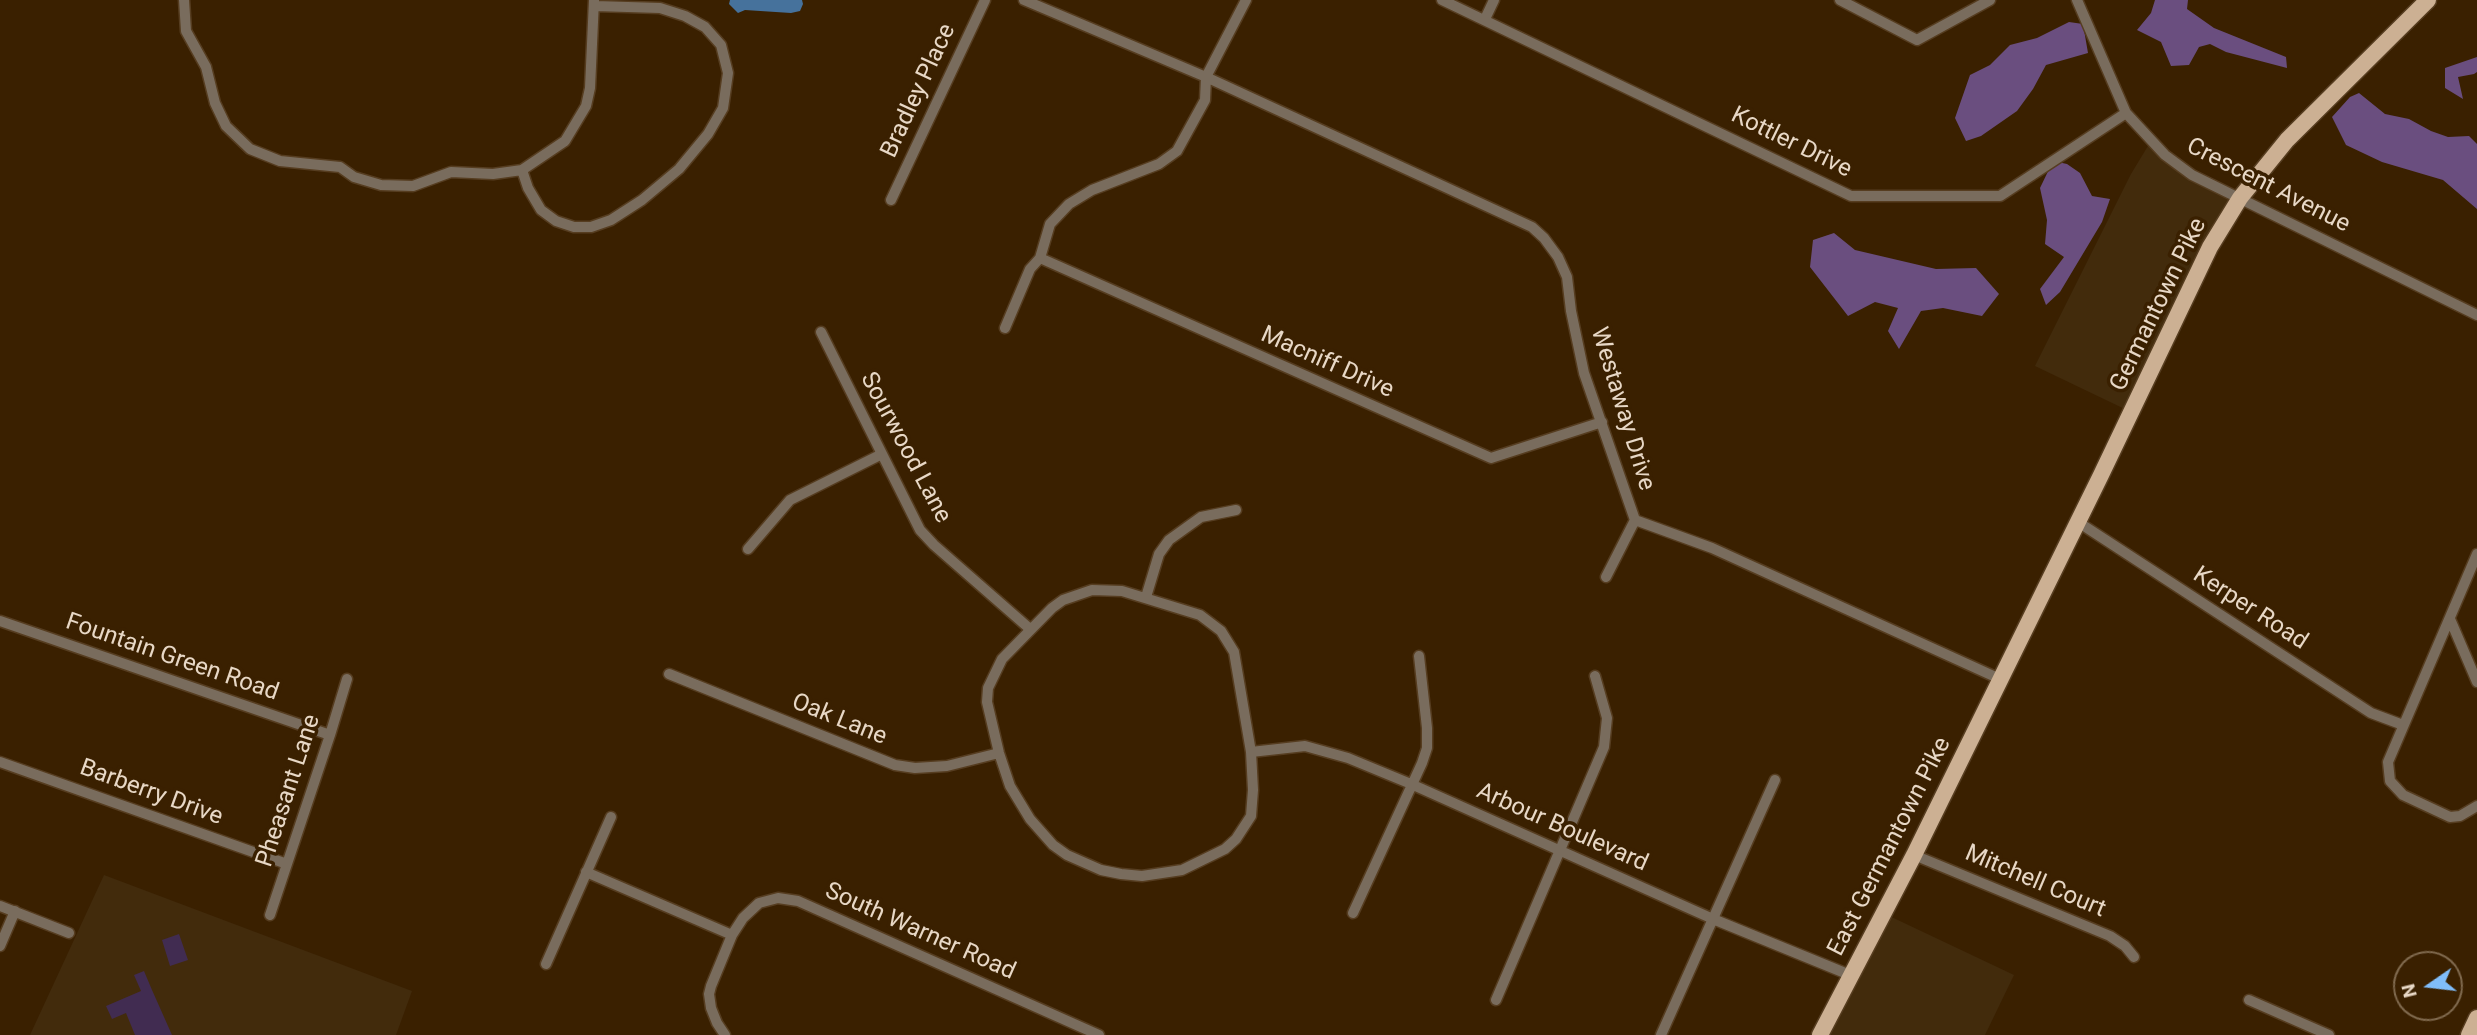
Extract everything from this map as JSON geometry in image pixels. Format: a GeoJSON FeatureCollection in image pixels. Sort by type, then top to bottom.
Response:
{"type":"FeatureCollection","features":[{"type":"Feature","properties":{"kind":"main road","name":"Germantown Pike"},"geometry":{"type":"LineString","coordinates":[[2000,679],[2210,247],[2240,198],[2287,140],[2428,0]]}},
{"type":"Feature","properties":{"kind":"main road","name":"East Germantown Pike"},"geometry":{"type":"LineString","coordinates":[[1819,1035],[1914,855],[2000,679]]}},
{"type":"Feature","properties":{"kind":"main road"},"geometry":{"type":"LineString","coordinates":[[2469,1035],[2477,1018]]}},
{"type":"Feature","properties":{"kind":"street"},"geometry":{"type":"LineString","coordinates":[[184,0],[186,31],[206,68],[215,103],[226,125],[250,149],[280,161],[340,167],[354,177],[381,185],[414,186],[451,172],[494,174],[522,170],[565,141],[586,106],[590,88],[591,30],[595,3],[660,8],[685,16],[705,27],[721,45],[727,72],[723,108],[708,134],[679,169],[642,200],[611,220],[591,227],[574,227],[556,221],[541,210],[528,188],[522,170]]}},
{"type":"Feature","properties":{"kind":"street","name":"Bradley Place"},"geometry":{"type":"LineString","coordinates":[[891,200],[985,0]]}},
{"type":"Feature","properties":{"kind":"street","name":"Westaway Drive"},"geometry":{"type":"LineString","coordinates":[[1024,0],[1206,76],[1532,228],[1544,238],[1558,257],[1567,277],[1584,373],[1635,520],[1712,548],[2000,679]]}},
{"type":"Feature","properties":{"kind":"street"},"geometry":{"type":"LineString","coordinates":[[1005,327],[1031,269],[1040,258],[1049,224],[1069,204],[1092,190],[1159,164],[1177,151],[1205,100],[1206,76],[1246,0]]}},
{"type":"Feature","properties":{"kind":"street","name":"Kottler Drive"},"geometry":{"type":"LineString","coordinates":[[1442,0],[1851,196],[2000,196],[2126,113]]}},
{"type":"Feature","properties":{"kind":"street"},"geometry":{"type":"LineString","coordinates":[[1485,19],[1494,0]]}},
{"type":"Feature","properties":{"kind":"street"},"geometry":{"type":"LineString","coordinates":[[1840,0],[1917,40],[1990,0]]}},
{"type":"Feature","properties":{"kind":"street","name":"Crescent Avenue"},"geometry":{"type":"LineString","coordinates":[[2077,0],[2126,113],[2174,162],[2192,175],[2477,315]]}},
{"type":"Feature","properties":{"kind":"street","name":"Macniff Drive"},"geometry":{"type":"LineString","coordinates":[[1040,258],[1490,458],[1602,422]]}},
{"type":"Feature","properties":{"kind":"street","name":"Sourwood Lane"},"geometry":{"type":"LineString","coordinates":[[821,332],[920,530],[1030,629]]}},
{"type":"Feature","properties":{"kind":"street"},"geometry":{"type":"LineString","coordinates":[[748,549],[790,500],[882,454]]}},
{"type":"Feature","properties":{"kind":"street"},"geometry":{"type":"LineString","coordinates":[[1146,597],[1159,554],[1169,540],[1201,517],[1236,510]]}},
{"type":"Feature","properties":{"kind":"street"},"geometry":{"type":"LineString","coordinates":[[1606,577],[1635,520]]}},
{"type":"Feature","properties":{"kind":"street","name":"Kerper Road"},"geometry":{"type":"LineString","coordinates":[[2078,522],[2371,713],[2403,725]]}},
{"type":"Feature","properties":{"kind":"street"},"geometry":{"type":"LineString","coordinates":[[2477,554],[2388,762],[2390,781],[2403,795],[2450,817],[2460,816],[2477,806]]}},
{"type":"Feature","properties":{"kind":"street"},"geometry":{"type":"LineString","coordinates":[[1092,590],[1122,591],[1146,597],[1200,615],[1221,631],[1228,641],[1238,667],[1251,752],[1253,790],[1251,816],[1236,839],[1213,856],[1182,870],[1142,876],[1101,870],[1075,859],[1053,845],[1030,819],[1010,786],[987,702],[988,688],[1002,659],[1052,608],[1077,594],[1092,590]]}},
{"type":"Feature","properties":{"kind":"street"},"geometry":{"type":"LineString","coordinates":[[2450,619],[2477,682]]}},
{"type":"Feature","properties":{"kind":"street","name":"Fountain Green Road"},"geometry":{"type":"LineString","coordinates":[[0,621],[330,735]]}},
{"type":"Feature","properties":{"kind":"street"},"geometry":{"type":"LineString","coordinates":[[1353,913],[1422,763],[1428,737],[1419,656]]}},
{"type":"Feature","properties":{"kind":"street","name":"Oak Lane"},"geometry":{"type":"LineString","coordinates":[[669,674],[895,765],[915,768],[947,766],[999,753]]}},
{"type":"Feature","properties":{"kind":"street"},"geometry":{"type":"LineString","coordinates":[[1496,1000],[1601,757],[1606,737],[1606,708],[1595,676]]}},
{"type":"Feature","properties":{"kind":"street","name":"Pheasant Lane"},"geometry":{"type":"LineString","coordinates":[[270,915],[347,679]]}},
{"type":"Feature","properties":{"kind":"street","name":"Arbour Boulevard"},"geometry":{"type":"LineString","coordinates":[[1251,752],[1291,746],[1324,749],[1411,784],[1713,919],[1850,975]]}},
{"type":"Feature","properties":{"kind":"street","name":"Barberry Drive"},"geometry":{"type":"LineString","coordinates":[[0,762],[287,863]]}},
{"type":"Feature","properties":{"kind":"street"},"geometry":{"type":"LineString","coordinates":[[1661,1035],[1775,780]]}},
{"type":"Feature","properties":{"kind":"street"},"geometry":{"type":"LineString","coordinates":[[546,964],[611,817]]}},
{"type":"Feature","properties":{"kind":"street","name":"Mitchell Court"},"geometry":{"type":"LineString","coordinates":[[1914,855],[2110,936],[2125,946],[2134,957]]}},
{"type":"Feature","properties":{"kind":"street"},"geometry":{"type":"LineString","coordinates":[[586,872],[732,934]]}},
{"type":"Feature","properties":{"kind":"street","name":"South Warner Road"},"geometry":{"type":"LineString","coordinates":[[725,1035],[713,1016],[709,994],[732,934],[749,911],[759,903],[778,898],[798,901],[1099,1035]]}},
{"type":"Feature","properties":{"kind":"street"},"geometry":{"type":"LineString","coordinates":[[0,906],[69,933]]}},
{"type":"Feature","properties":{"kind":"street"},"geometry":{"type":"LineString","coordinates":[[0,946],[15,911]]}},
{"type":"Feature","properties":{"kind":"street"},"geometry":{"type":"LineString","coordinates":[[2249,1000],[2329,1035]]}},
{"type":"Feature","properties":{"kind":"shaded area"},"geometry":{"type":"Polygon","coordinates":[[[2155,0],[2188,0],[2187,9],[2214,28],[2286,57],[2287,68],[2226,52],[2210,44],[2199,47],[2189,65],[2171,66],[2161,42],[2137,30],[2151,13],[2155,0]]]}},
{"type":"Feature","properties":{"kind":"shaded area"},"geometry":{"type":"Polygon","coordinates":[[[2069,22],[2083,24],[2088,53],[2046,65],[2017,111],[1981,136],[1966,141],[1955,118],[1970,75],[1990,65],[2010,45],[2037,38],[2069,22]]]}},
{"type":"Feature","properties":{"kind":"shaded area"},"geometry":{"type":"Polygon","coordinates":[[[2477,57],[2477,72],[2458,77],[2463,99],[2445,88],[2445,68],[2477,57]]]}},
{"type":"Feature","properties":{"kind":"shaded area"},"geometry":{"type":"Polygon","coordinates":[[[2359,93],[2385,114],[2409,119],[2448,137],[2469,136],[2477,144],[2477,209],[2443,180],[2382,162],[2346,145],[2332,117],[2350,97],[2359,93]]]}},
{"type":"Feature","properties":{"kind":"shaded area"},"geometry":{"type":"Polygon","coordinates":[[[2151,141],[2165,155],[2240,198],[2131,412],[2035,366],[2131,174],[2151,141]]]}},
{"type":"Feature","properties":{"kind":"shaded area"},"geometry":{"type":"Polygon","coordinates":[[[2053,161],[2067,164],[2080,173],[2092,196],[2110,199],[2102,222],[2060,292],[2046,305],[2040,289],[2064,257],[2045,244],[2047,220],[2040,188],[2053,161]]]}},
{"type":"Feature","properties":{"kind":"shaded area"},"geometry":{"type":"Polygon","coordinates":[[[1834,233],[1855,250],[1936,269],[1976,268],[1999,294],[1982,316],[1943,308],[1921,311],[1899,349],[1888,331],[1898,308],[1875,302],[1848,316],[1810,267],[1813,240],[1834,233]]]}},
{"type":"Feature","properties":{"kind":"shaded area"},"geometry":{"type":"Polygon","coordinates":[[[104,875],[412,991],[396,1035],[30,1035],[104,875]]]}},
{"type":"Feature","properties":{"kind":"shaded area"},"geometry":{"type":"Polygon","coordinates":[[[1883,913],[2014,975],[1985,1035],[1820,1035],[1883,913]]]}},
{"type":"Feature","properties":{"kind":"shaded area"},"geometry":{"type":"Polygon","coordinates":[[[179,934],[188,960],[170,966],[162,940],[179,934]]]}},
{"type":"Feature","properties":{"kind":"shaded area"},"geometry":{"type":"Polygon","coordinates":[[[144,971],[172,1035],[135,1035],[126,1013],[112,1019],[106,1006],[141,991],[134,975],[144,971]]]}},
{"type":"Feature","properties":{"kind":"water"},"geometry":{"type":"Polygon","coordinates":[[[730,0],[802,0],[803,4],[800,11],[791,13],[745,10],[738,13],[729,4],[730,0]]]}}]}
